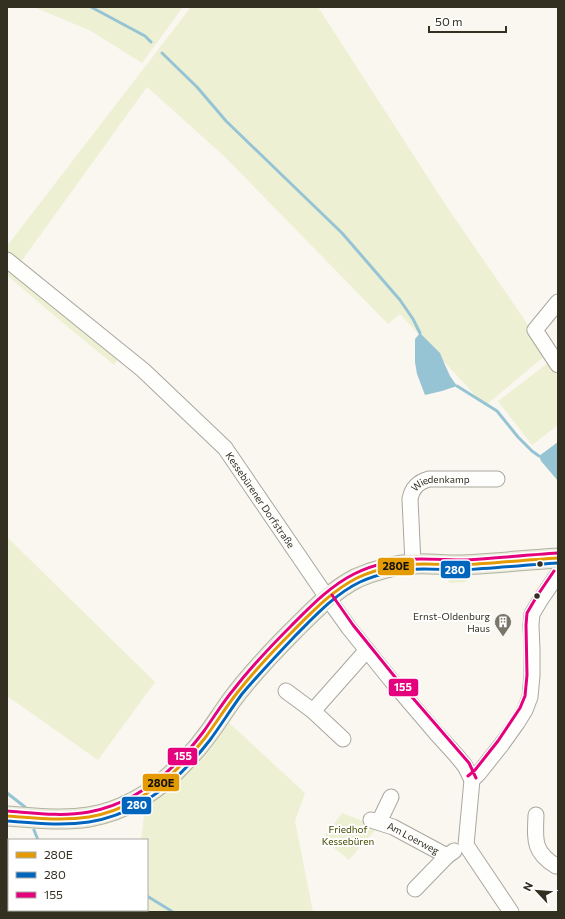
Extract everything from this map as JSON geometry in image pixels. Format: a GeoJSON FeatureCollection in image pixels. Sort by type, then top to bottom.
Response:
{"type":"FeatureCollection","features":[{"type":"Feature","properties":{"kind":"main road"},"geometry":{"type":"LineString","coordinates":[[7,816],[43,819],[89,817],[110,812],[145,796],[178,769],[200,745],[231,701],[255,671],[284,640],[328,598],[356,579],[385,568],[413,564],[456,565],[558,558]]}},
{"type":"Feature","properties":{"kind":"street","name":"Kessebürener Dorfstraße"},"geometry":{"type":"LineString","coordinates":[[7,260],[143,370],[225,448],[349,628],[465,766],[472,780]]}},
{"type":"Feature","properties":{"kind":"street"},"geometry":{"type":"LineString","coordinates":[[558,302],[535,330],[558,365]]}},
{"type":"Feature","properties":{"kind":"street","name":"Wiedenkamp"},"geometry":{"type":"LineString","coordinates":[[413,564],[410,500],[415,486],[419,482],[429,479],[497,479]]}},
{"type":"Feature","properties":{"kind":"street"},"geometry":{"type":"LineString","coordinates":[[511,912],[466,844],[472,780],[502,744],[525,710],[530,697],[532,675],[532,614],[558,574]]}},
{"type":"Feature","properties":{"kind":"street"},"geometry":{"type":"LineString","coordinates":[[313,711],[367,650]]}},
{"type":"Feature","properties":{"kind":"street"},"geometry":{"type":"LineString","coordinates":[[286,691],[313,711],[343,739]]}},
{"type":"Feature","properties":{"kind":"street","name":"Am Loerweg"},"geometry":{"type":"LineString","coordinates":[[391,797],[375,820],[393,827],[447,856]]}},
{"type":"Feature","properties":{"kind":"street"},"geometry":{"type":"LineString","coordinates":[[536,815],[535,838],[537,846],[547,861],[557,869]]}},
{"type":"Feature","properties":{"kind":"street","name":"Am Loerweg"},"geometry":{"type":"LineString","coordinates":[[415,889],[447,856],[466,844]]}},
{"type":"Feature","properties":{"kind":"green space"},"geometry":{"type":"Polygon","coordinates":[[[34,7],[183,7],[142,63],[91,31],[34,7]]]}},
{"type":"Feature","properties":{"kind":"green space"},"geometry":{"type":"Polygon","coordinates":[[[191,7],[318,7],[447,207],[547,354],[485,406],[400,314],[388,324],[223,155],[147,87],[18,266],[7,257],[7,246],[191,7]]]}},
{"type":"Feature","properties":{"kind":"green space"},"geometry":{"type":"Polygon","coordinates":[[[7,262],[121,356],[114,365],[7,275],[7,262]]]}},
{"type":"Feature","properties":{"kind":"green space"},"geometry":{"type":"Polygon","coordinates":[[[548,363],[558,377],[558,425],[532,445],[498,401],[548,363]]]}},
{"type":"Feature","properties":{"kind":"green space"},"geometry":{"type":"Polygon","coordinates":[[[7,537],[155,682],[98,760],[7,696],[7,537]]]}},
{"type":"Feature","properties":{"kind":"green space"},"geometry":{"type":"Polygon","coordinates":[[[466,576],[467,582],[449,583],[448,577],[466,576]]]}},
{"type":"Feature","properties":{"kind":"green space"},"geometry":{"type":"Polygon","coordinates":[[[224,718],[305,793],[295,821],[313,912],[7,912],[7,877],[8,911],[148,911],[148,839],[141,839],[146,800],[224,718]]]}},
{"type":"Feature","properties":{"kind":"green space","name":"Friedhof Kessebüren"},"geometry":{"type":"Polygon","coordinates":[[[342,813],[378,827],[349,860],[323,839],[342,813]]]}},
{"type":"Feature","properties":{"kind":"water"},"geometry":{"type":"Polygon","coordinates":[[[420,333],[440,353],[450,376],[457,386],[425,395],[417,374],[415,362],[415,339],[420,333]]]}},
{"type":"Feature","properties":{"kind":"water"},"geometry":{"type":"Polygon","coordinates":[[[558,442],[558,481],[541,461],[539,456],[558,442]]]}},
{"type":"Feature","properties":{"kind":"waterway"},"geometry":{"type":"LineString","coordinates":[[91,7],[145,36],[151,42]]}},
{"type":"Feature","properties":{"kind":"waterway"},"geometry":{"type":"LineString","coordinates":[[162,53],[197,87],[226,121],[342,233],[400,300],[413,319],[420,333]]}},
{"type":"Feature","properties":{"kind":"waterway"},"geometry":{"type":"LineString","coordinates":[[457,386],[497,411],[518,437],[539,456]]}},
{"type":"Feature","properties":{"kind":"waterway"},"geometry":{"type":"LineString","coordinates":[[7,793],[25,807]]}},
{"type":"Feature","properties":{"kind":"waterway"},"geometry":{"type":"LineString","coordinates":[[34,830],[38,839]]}},
{"type":"Feature","properties":{"kind":"waterway"},"geometry":{"type":"LineString","coordinates":[[148,897],[173,912]]}},
{"type":"Feature","properties":{"kind":"transit line","name":"155"},"geometry":{"type":"LineString","coordinates":[[7,811],[38,814],[89,812],[107,808],[123,801],[154,783],[181,759],[204,731],[230,694],[276,641],[321,597],[345,579],[362,570],[386,563],[404,560],[466,560],[558,553]]}},
{"type":"Feature","properties":{"kind":"transit line","name":"280E"},"geometry":{"type":"LineString","coordinates":[[7,816],[58,819],[89,817],[107,813],[123,807],[154,789],[168,778],[193,752],[244,685],[279,645],[324,601],[357,578],[381,569],[407,565],[463,565],[558,558]]}},
{"type":"Feature","properties":{"kind":"transit line","name":"280"},"geometry":{"type":"LineString","coordinates":[[7,821],[58,824],[89,822],[108,818],[125,811],[142,803],[157,793],[186,768],[210,740],[242,694],[295,636],[334,599],[360,582],[383,574],[408,570],[463,570],[558,563]]}},
{"type":"Feature","properties":{"kind":"transit line","name":"155"},"geometry":{"type":"LineString","coordinates":[[468,776],[475,770],[498,741],[520,708],[525,696],[527,675],[527,613],[554,571]]}},
{"type":"Feature","properties":{"kind":"transit line","name":"155"},"geometry":{"type":"LineString","coordinates":[[332,595],[353,625],[399,682],[469,763],[476,778]]}},
{"type":"Feature","properties":{"kind":"place","name":"Ernst-Oldenburg Haus"},"geometry":{"type":"Point","coordinates":[503,637]}}]}
